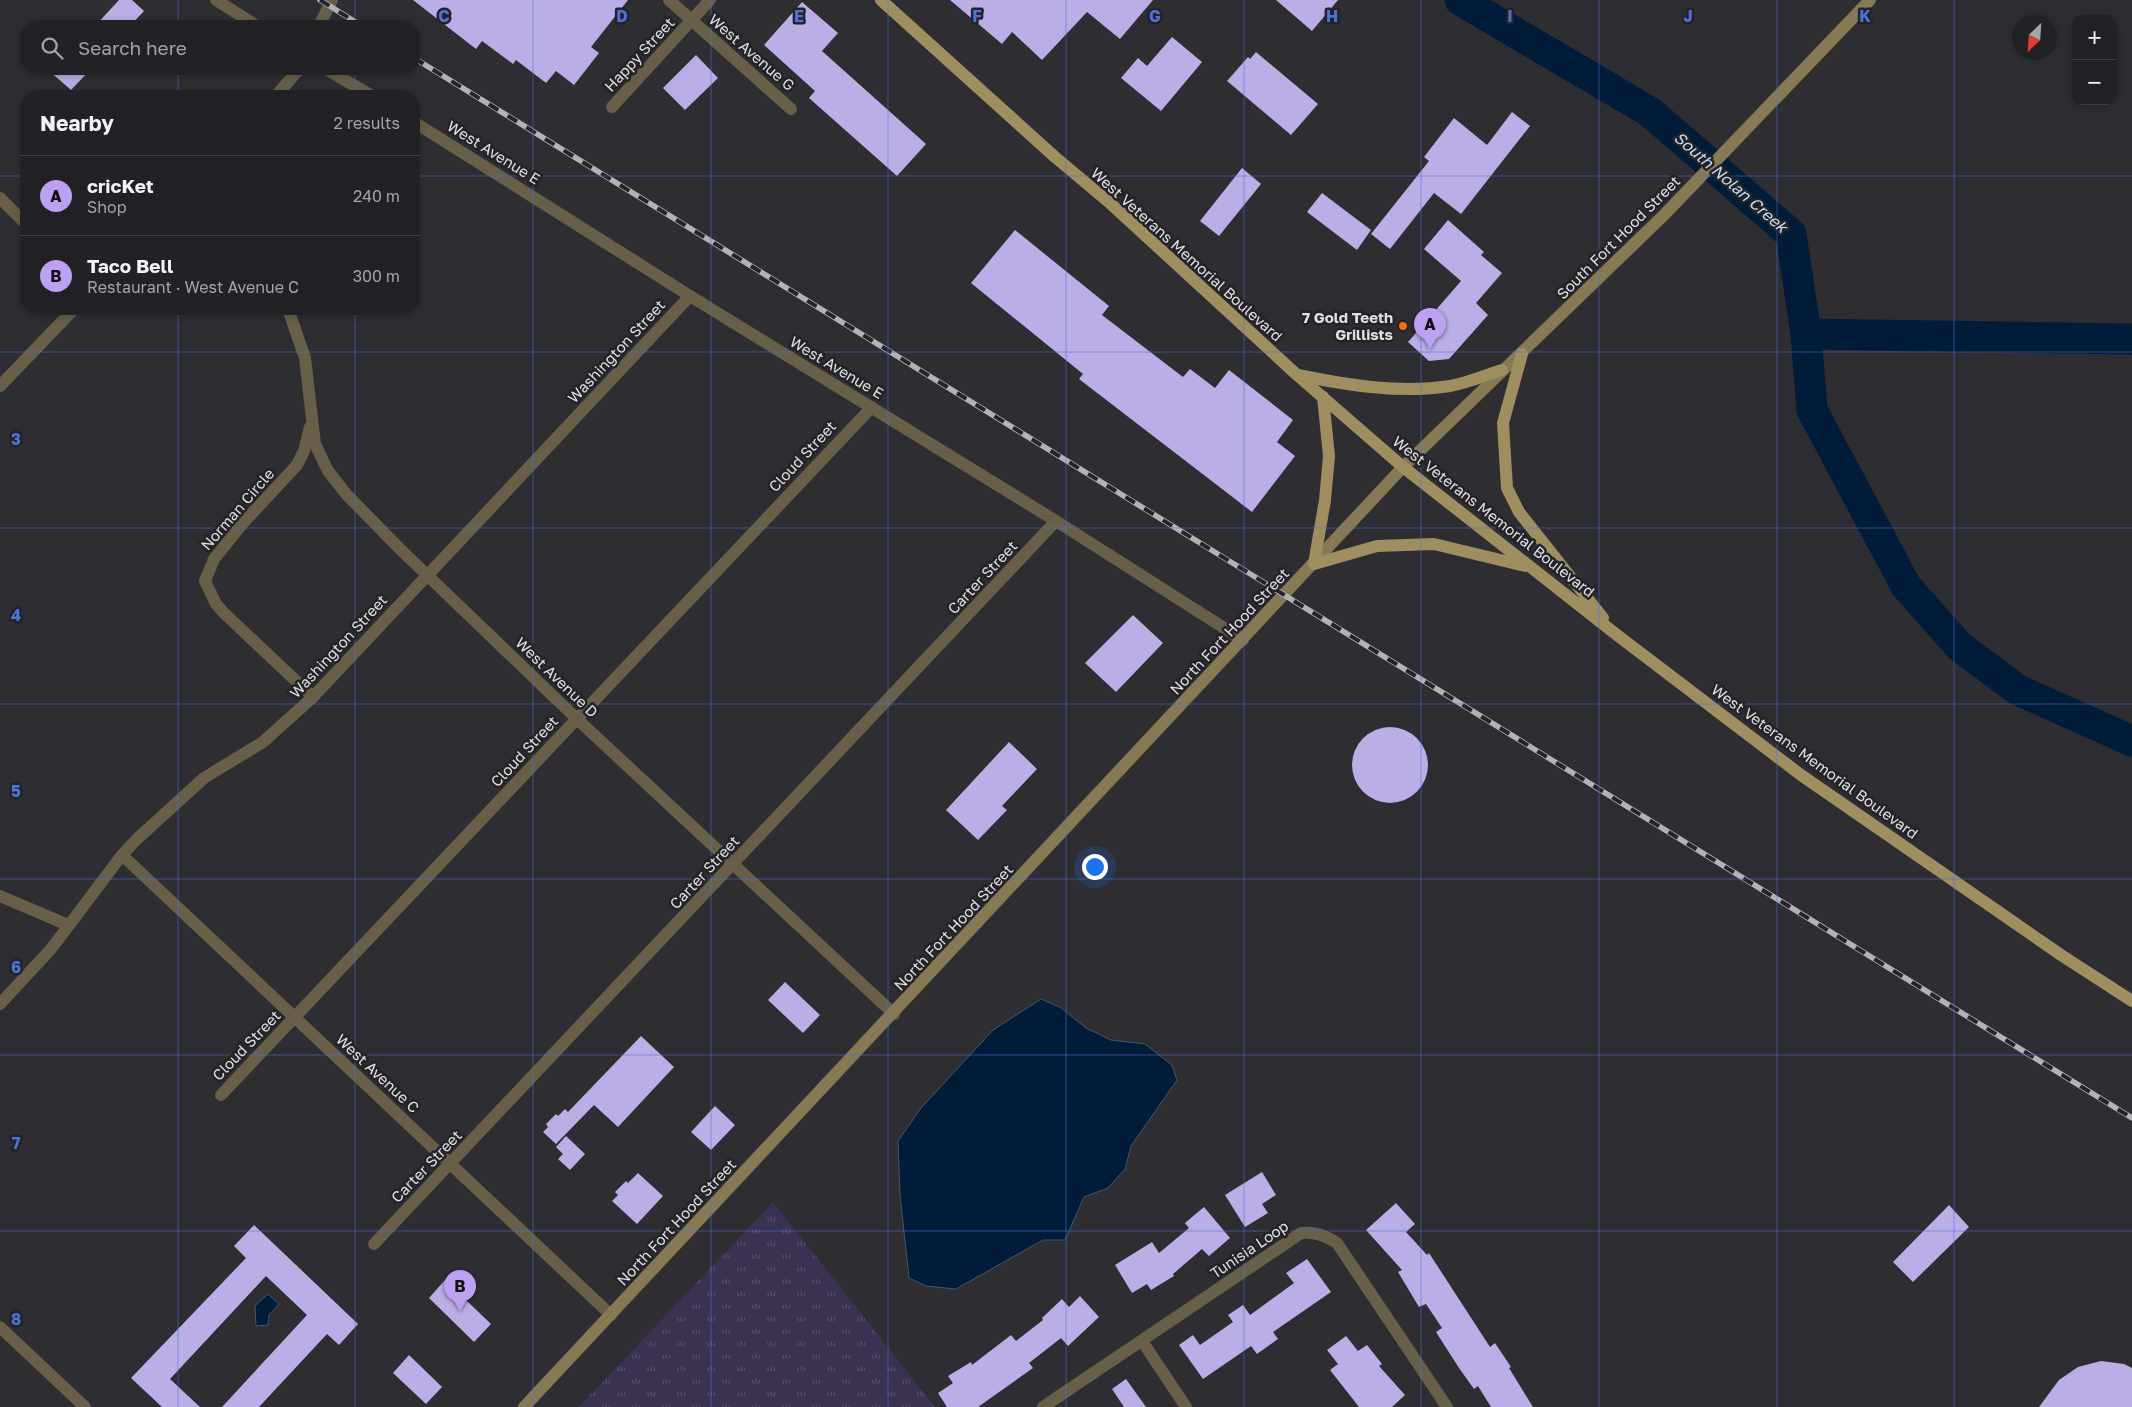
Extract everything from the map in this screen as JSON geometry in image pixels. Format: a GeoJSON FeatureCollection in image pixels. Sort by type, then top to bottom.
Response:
{"type":"FeatureCollection","features":[{"type":"Feature","properties":{"kind":"main road","name":"West Veterans Memorial Boulevard"},"geometry":{"type":"LineString","coordinates":[[881,0],[1055,157],[1111,204],[1296,374],[1404,467],[1617,635],[1801,775],[2061,955],[2132,1001]]}},
{"type":"Feature","properties":{"kind":"main road","name":"South Fort Hood Street"},"geometry":{"type":"LineString","coordinates":[[1404,467],[1665,214],[1870,0]]}},
{"type":"Feature","properties":{"kind":"main road"},"geometry":{"type":"LineString","coordinates":[[1522,354],[1503,423],[1507,488],[1518,512],[1617,635]]}},
{"type":"Feature","properties":{"kind":"main road"},"geometry":{"type":"LineString","coordinates":[[1296,374],[1358,386],[1408,389],[1451,386],[1502,370]]}},
{"type":"Feature","properties":{"kind":"main road"},"geometry":{"type":"LineString","coordinates":[[1323,397],[1329,456],[1325,500],[1314,564],[1377,546],[1434,544],[1530,567]]}},
{"type":"Feature","properties":{"kind":"main road","name":"North Fort Hood Street"},"geometry":{"type":"LineString","coordinates":[[524,1407],[894,1014],[1404,467]]}},
{"type":"Feature","properties":{"kind":"street"},"geometry":{"type":"LineString","coordinates":[[216,0],[248,20]]}},
{"type":"Feature","properties":{"kind":"street"},"geometry":{"type":"LineString","coordinates":[[322,20],[332,0]]}},
{"type":"Feature","properties":{"kind":"street","name":"West Avenue G"},"geometry":{"type":"LineString","coordinates":[[669,0],[791,108]]}},
{"type":"Feature","properties":{"kind":"street","name":"Happy Street"},"geometry":{"type":"LineString","coordinates":[[612,107],[710,0]]}},
{"type":"Feature","properties":{"kind":"street"},"geometry":{"type":"LineString","coordinates":[[281,90],[294,75]]}},
{"type":"Feature","properties":{"kind":"street"},"geometry":{"type":"LineString","coordinates":[[336,75],[362,90]]}},
{"type":"Feature","properties":{"kind":"street","name":"West Avenue E"},"geometry":{"type":"LineString","coordinates":[[420,126],[690,296],[1056,521],[1243,640]]}},
{"type":"Feature","properties":{"kind":"street"},"geometry":{"type":"LineString","coordinates":[[0,198],[20,218]]}},
{"type":"Feature","properties":{"kind":"street","name":"Washington Street"},"geometry":{"type":"LineString","coordinates":[[0,1004],[51,949],[122,855],[204,778],[263,742],[313,697],[690,296]]}},
{"type":"Feature","properties":{"kind":"street"},"geometry":{"type":"LineString","coordinates":[[0,386],[68,315]]}},
{"type":"Feature","properties":{"kind":"street","name":"West Avenue D"},"geometry":{"type":"LineString","coordinates":[[290,315],[305,358],[315,444],[328,471],[347,495],[577,719],[894,1014]]}},
{"type":"Feature","properties":{"kind":"street","name":"Cloud Street"},"geometry":{"type":"LineString","coordinates":[[221,1095],[296,1018],[872,407]]}},
{"type":"Feature","properties":{"kind":"street","name":"Norman Circle"},"geometry":{"type":"LineString","coordinates":[[311,422],[304,451],[297,465],[243,523],[214,559],[205,581],[216,604],[224,613],[313,697]]}},
{"type":"Feature","properties":{"kind":"street","name":"Carter Street"},"geometry":{"type":"LineString","coordinates":[[374,1244],[1056,521]]}},
{"type":"Feature","properties":{"kind":"street","name":"West Avenue C"},"geometry":{"type":"LineString","coordinates":[[122,855],[611,1315]]}},
{"type":"Feature","properties":{"kind":"street"},"geometry":{"type":"LineString","coordinates":[[0,896],[68,925]]}},
{"type":"Feature","properties":{"kind":"street","name":"Tunisia Loop"},"geometry":{"type":"LineString","coordinates":[[1043,1407],[1301,1234],[1312,1232],[1324,1235],[1337,1243],[1448,1407]]}},
{"type":"Feature","properties":{"kind":"street"},"geometry":{"type":"LineString","coordinates":[[1,1330],[85,1407]]}},
{"type":"Feature","properties":{"kind":"street"},"geometry":{"type":"LineString","coordinates":[[1142,1341],[1186,1407]]}},
{"type":"Feature","properties":{"kind":"green space"},"geometry":{"type":"Polygon","coordinates":[[[773,1202],[935,1407],[579,1407],[773,1202]]]}},
{"type":"Feature","properties":{"kind":"water"},"geometry":{"type":"Polygon","coordinates":[[[1041,999],[1060,1007],[1086,1028],[1111,1040],[1145,1044],[1172,1065],[1177,1080],[1131,1146],[1125,1169],[1108,1188],[1084,1197],[1065,1240],[1043,1240],[956,1289],[926,1286],[909,1278],[900,1195],[898,1141],[921,1108],[993,1030],[1041,999]]]}},
{"type":"Feature","properties":{"kind":"water"},"geometry":{"type":"Polygon","coordinates":[[[268,1294],[279,1304],[269,1315],[268,1325],[256,1326],[255,1306],[268,1294]]]}},
{"type":"Feature","properties":{"kind":"building"},"geometry":{"type":"Polygon","coordinates":[[[119,0],[132,0],[144,11],[136,20],[101,20],[119,0]]]}},
{"type":"Feature","properties":{"kind":"building"},"geometry":{"type":"Polygon","coordinates":[[[413,0],[628,0],[591,47],[599,53],[574,85],[556,71],[546,83],[516,60],[513,64],[482,41],[476,49],[413,0]]]}},
{"type":"Feature","properties":{"kind":"building"},"geometry":{"type":"Polygon","coordinates":[[[950,0],[1153,0],[1120,39],[1087,12],[1042,60],[1012,32],[1002,44],[950,0]]]}},
{"type":"Feature","properties":{"kind":"building"},"geometry":{"type":"Polygon","coordinates":[[[1276,0],[1338,0],[1312,31],[1276,0]]]}},
{"type":"Feature","properties":{"kind":"building"},"geometry":{"type":"Polygon","coordinates":[[[802,2],[838,33],[822,51],[926,144],[897,176],[809,98],[815,91],[764,45],[802,2]]]}},
{"type":"Feature","properties":{"kind":"building"},"geometry":{"type":"Polygon","coordinates":[[[1172,37],[1202,62],[1161,111],[1121,78],[1138,58],[1147,66],[1172,37]]]}},
{"type":"Feature","properties":{"kind":"building"},"geometry":{"type":"Polygon","coordinates":[[[1256,52],[1318,104],[1291,135],[1227,81],[1248,57],[1250,59],[1256,52]]]}},
{"type":"Feature","properties":{"kind":"building"},"geometry":{"type":"Polygon","coordinates":[[[696,55],[718,78],[685,110],[663,88],[696,55]]]}},
{"type":"Feature","properties":{"kind":"building"},"geometry":{"type":"Polygon","coordinates":[[[54,75],[85,75],[71,90],[54,75]]]}},
{"type":"Feature","properties":{"kind":"building"},"geometry":{"type":"Polygon","coordinates":[[[1512,112],[1530,126],[1461,214],[1434,193],[1390,249],[1371,234],[1429,161],[1424,157],[1454,118],[1487,145],[1512,112]]]}},
{"type":"Feature","properties":{"kind":"building"},"geometry":{"type":"Polygon","coordinates":[[[1242,168],[1261,184],[1219,236],[1200,221],[1242,168]]]}},
{"type":"Feature","properties":{"kind":"building"},"geometry":{"type":"Polygon","coordinates":[[[1322,193],[1371,230],[1357,250],[1307,212],[1322,193]]]}},
{"type":"Feature","properties":{"kind":"building"},"geometry":{"type":"Polygon","coordinates":[[[1448,220],[1484,252],[1481,255],[1502,273],[1476,303],[1488,315],[1449,359],[1429,361],[1408,342],[1461,281],[1424,249],[1448,220]]]}},
{"type":"Feature","properties":{"kind":"building"},"geometry":{"type":"Polygon","coordinates":[[[1015,230],[1109,306],[1102,315],[1183,377],[1190,369],[1215,388],[1229,370],[1293,420],[1277,442],[1295,456],[1252,512],[1079,379],[1083,374],[971,283],[1015,230]]]}},
{"type":"Feature","properties":{"kind":"building"},"geometry":{"type":"Polygon","coordinates":[[[1133,615],[1163,643],[1116,692],[1085,663],[1133,615]]]}},
{"type":"Feature","properties":{"kind":"building"},"geometry":{"type":"Polygon","coordinates":[[[1390,727],[1404,730],[1417,738],[1425,751],[1428,765],[1425,779],[1417,792],[1404,800],[1390,803],[1376,800],[1363,792],[1355,779],[1352,765],[1355,751],[1363,738],[1376,730],[1390,727]]]}},
{"type":"Feature","properties":{"kind":"building"},"geometry":{"type":"Polygon","coordinates":[[[1009,742],[1037,769],[1002,806],[1007,810],[978,840],[946,810],[1009,742]]]}},
{"type":"Feature","properties":{"kind":"building"},"geometry":{"type":"Polygon","coordinates":[[[785,982],[820,1015],[803,1033],[768,1000],[785,982]]]}},
{"type":"Feature","properties":{"kind":"building"},"geometry":{"type":"Polygon","coordinates":[[[641,1036],[674,1067],[618,1127],[594,1105],[556,1144],[543,1132],[548,1127],[546,1124],[556,1114],[558,1116],[565,1109],[568,1112],[641,1036]]]}},
{"type":"Feature","properties":{"kind":"building"},"geometry":{"type":"Polygon","coordinates":[[[715,1106],[735,1125],[711,1150],[691,1132],[715,1106]]]}},
{"type":"Feature","properties":{"kind":"building"},"geometry":{"type":"Polygon","coordinates":[[[566,1136],[585,1154],[570,1170],[558,1159],[563,1154],[556,1147],[566,1136]]]}},
{"type":"Feature","properties":{"kind":"building"},"geometry":{"type":"Polygon","coordinates":[[[1262,1172],[1276,1195],[1262,1204],[1268,1213],[1245,1227],[1225,1195],[1262,1172]]]}},
{"type":"Feature","properties":{"kind":"building"},"geometry":{"type":"Polygon","coordinates":[[[638,1173],[663,1196],[637,1224],[612,1201],[618,1195],[615,1192],[638,1173]]]}},
{"type":"Feature","properties":{"kind":"building"},"geometry":{"type":"Polygon","coordinates":[[[1396,1203],[1415,1224],[1406,1232],[1427,1255],[1429,1253],[1490,1347],[1495,1343],[1511,1367],[1509,1368],[1533,1407],[1491,1407],[1478,1386],[1474,1389],[1436,1332],[1442,1328],[1426,1304],[1419,1307],[1398,1272],[1402,1270],[1366,1230],[1396,1203]]]}},
{"type":"Feature","properties":{"kind":"building"},"geometry":{"type":"Polygon","coordinates":[[[1949,1205],[1969,1227],[1913,1282],[1893,1262],[1949,1205]]]}},
{"type":"Feature","properties":{"kind":"building"},"geometry":{"type":"Polygon","coordinates":[[[1204,1207],[1230,1238],[1209,1256],[1202,1249],[1173,1274],[1174,1276],[1151,1290],[1147,1284],[1132,1293],[1115,1265],[1152,1242],[1159,1253],[1189,1228],[1185,1223],[1204,1207]]]}},
{"type":"Feature","properties":{"kind":"building"},"geometry":{"type":"Polygon","coordinates":[[[254,1225],[358,1324],[339,1345],[327,1334],[259,1407],[222,1407],[307,1315],[266,1276],[170,1379],[200,1407],[162,1407],[131,1378],[246,1258],[234,1246],[254,1225]]]}},
{"type":"Feature","properties":{"kind":"building"},"geometry":{"type":"Polygon","coordinates":[[[1307,1259],[1331,1292],[1273,1332],[1278,1339],[1257,1354],[1251,1346],[1203,1379],[1179,1345],[1193,1335],[1200,1345],[1233,1322],[1228,1315],[1243,1305],[1250,1315],[1294,1283],[1286,1273],[1307,1259]]]}},
{"type":"Feature","properties":{"kind":"building"},"geometry":{"type":"Polygon","coordinates":[[[445,1280],[491,1324],[474,1342],[429,1298],[445,1280]]]}},
{"type":"Feature","properties":{"kind":"building"},"geometry":{"type":"Polygon","coordinates":[[[1080,1296],[1099,1317],[1068,1346],[1061,1338],[1029,1363],[1033,1368],[978,1407],[947,1407],[938,1393],[953,1383],[948,1376],[971,1362],[972,1365],[1011,1335],[1016,1341],[1043,1320],[1042,1318],[1062,1299],[1069,1307],[1080,1296]]]}},
{"type":"Feature","properties":{"kind":"building"},"geometry":{"type":"Polygon","coordinates":[[[1346,1336],[1358,1351],[1367,1345],[1382,1364],[1379,1366],[1405,1395],[1392,1407],[1359,1407],[1330,1370],[1338,1364],[1327,1350],[1346,1336]]]}},
{"type":"Feature","properties":{"kind":"building"},"geometry":{"type":"Polygon","coordinates":[[[409,1355],[442,1387],[426,1404],[393,1373],[409,1355]]]}},
{"type":"Feature","properties":{"kind":"building"},"geometry":{"type":"Polygon","coordinates":[[[2101,1361],[2124,1364],[2132,1368],[2132,1407],[2039,1407],[2059,1380],[2078,1367],[2101,1361]]]}},
{"type":"Feature","properties":{"kind":"building"},"geometry":{"type":"Polygon","coordinates":[[[1126,1379],[1146,1407],[1124,1407],[1112,1389],[1126,1379]]]}},
{"type":"Feature","properties":{"kind":"waterway"},"geometry":{"type":"LineString","coordinates":[[1460,0],[1650,112],[1791,234],[1806,334],[1812,410],[1906,586],[1959,646],[2018,690],[2132,741]]}},
{"type":"Feature","properties":{"kind":"waterway","name":"South Nolan Creek"},"geometry":{"type":"LineString","coordinates":[[1806,334],[2132,339]]}},
{"type":"Feature","properties":{"kind":"railway"},"geometry":{"type":"LineString","coordinates":[[320,0],[352,20]]}},
{"type":"Feature","properties":{"kind":"railway"},"geometry":{"type":"LineString","coordinates":[[420,62],[2132,1118]]}},
{"type":"Feature","properties":{"kind":"place","name":"7 Gold Teeth Grillists"},"geometry":{"type":"Point","coordinates":[1403,326]}},
{"type":"Feature","properties":{"kind":"place","name":"cricKet"},"geometry":{"type":"Point","coordinates":[1430,349]}},
{"type":"Feature","properties":{"kind":"place","name":"Taco Bell"},"geometry":{"type":"Point","coordinates":[460,1311]}}]}
